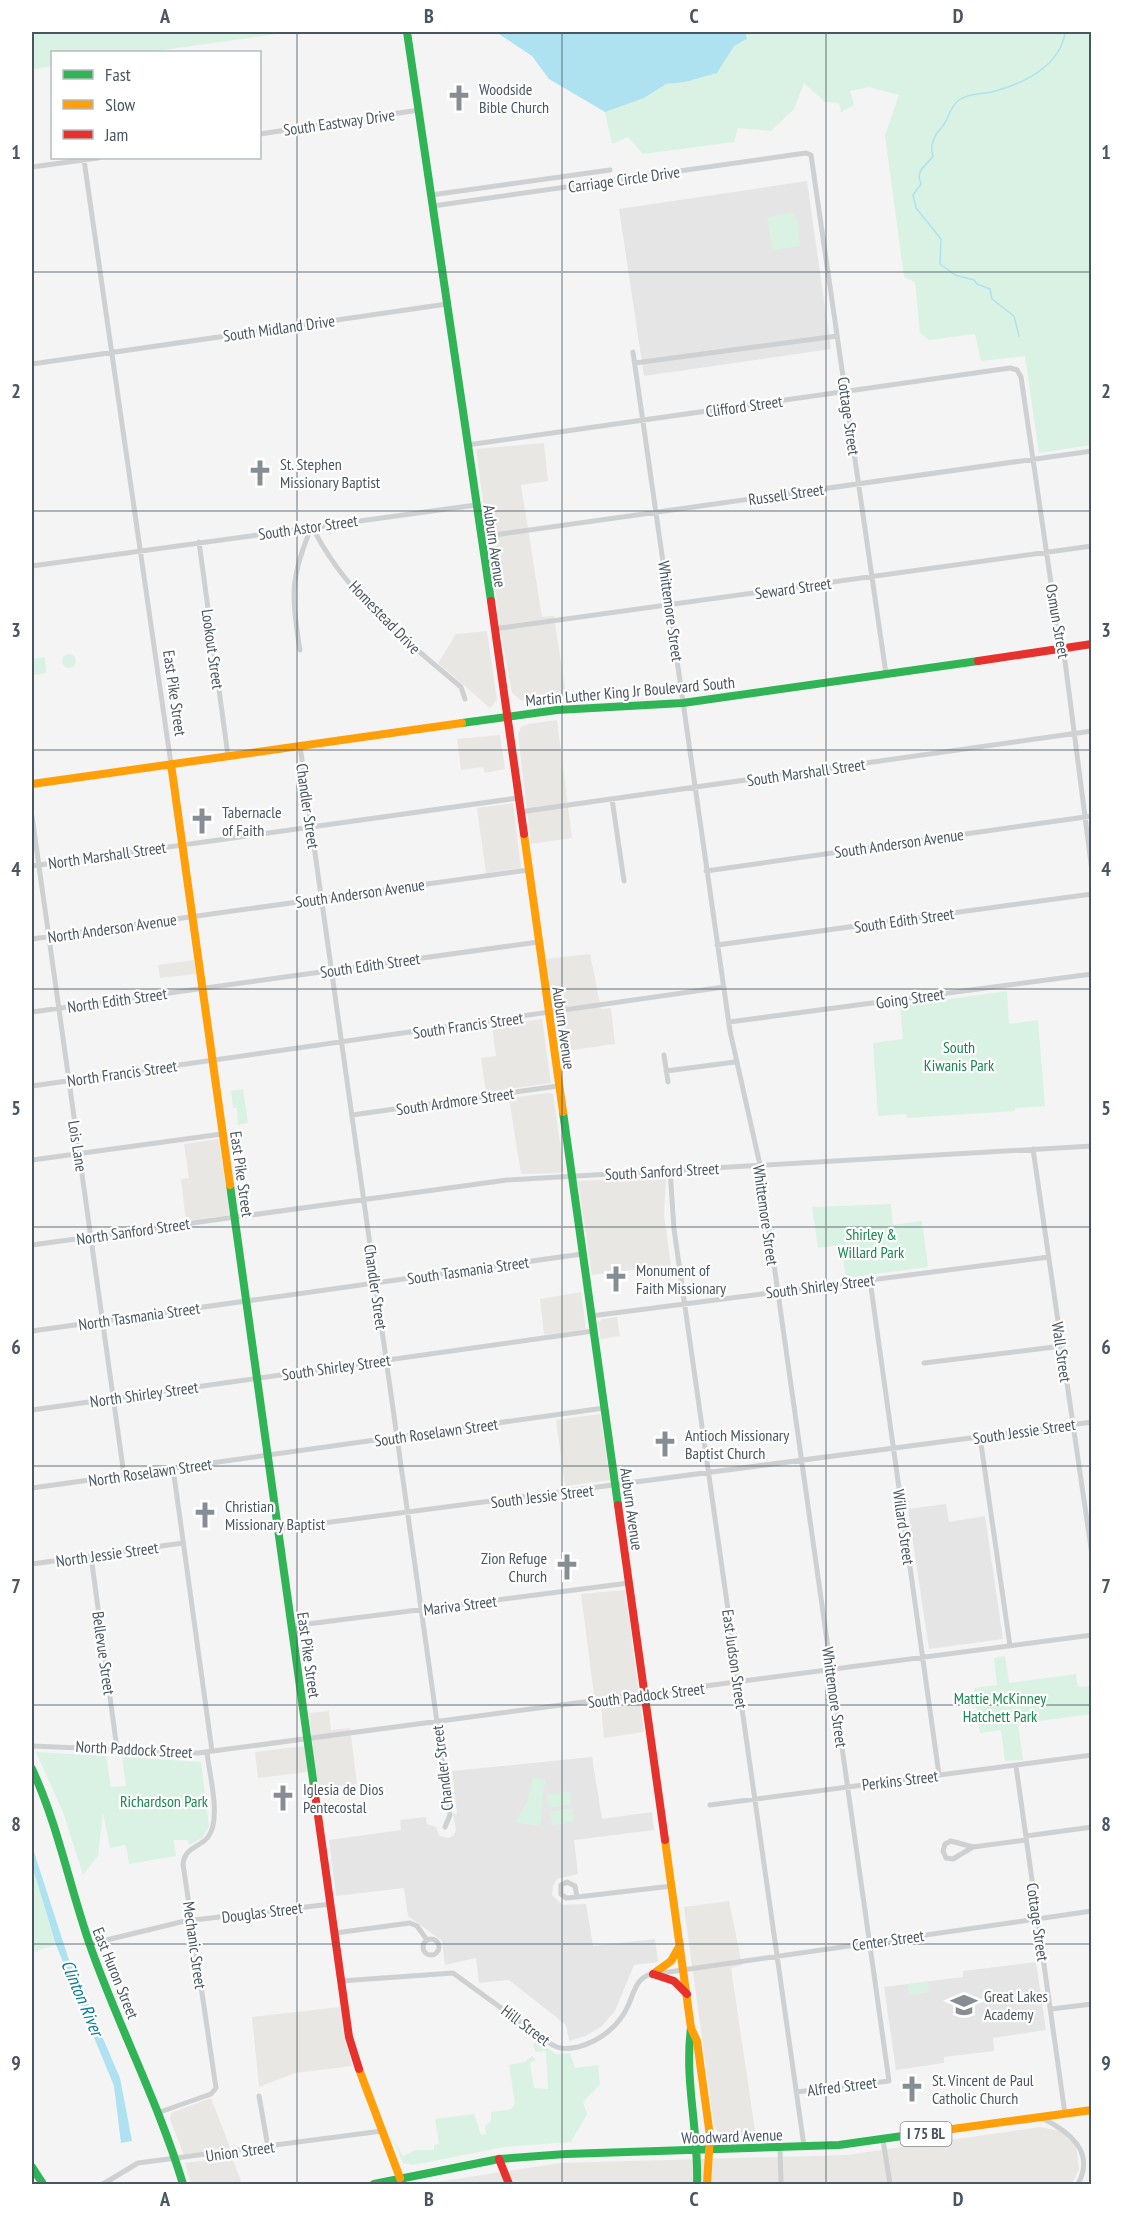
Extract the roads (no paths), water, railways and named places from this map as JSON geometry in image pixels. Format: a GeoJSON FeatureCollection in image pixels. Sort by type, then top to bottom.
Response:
{"type":"FeatureCollection","features":[{"type":"Feature","properties":{"kind":"main road","name":"Auburn Avenue"},"geometry":{"type":"LineString","coordinates":[[407,32],[507,717],[684,1969],[691,2028],[688,2041],[697,2150],[697,2184]]}},
{"type":"Feature","properties":{"kind":"main road","name":"Martin Luther King Jr Boulevard South"},"geometry":{"type":"LineString","coordinates":[[32,784],[507,717],[588,707],[682,703],[1092,644]]}},
{"type":"Feature","properties":{"kind":"main road","name":"East Pike Street"},"geometry":{"type":"LineString","coordinates":[[171,764],[341,1981],[353,2052],[401,2181]]}},
{"type":"Feature","properties":{"kind":"main road","name":"East Huron Street"},"geometry":{"type":"LineString","coordinates":[[32,1769],[50,1813],[89,1944],[160,2112],[183,2184]]}},
{"type":"Feature","properties":{"kind":"main road"},"geometry":{"type":"LineString","coordinates":[[653,1974],[671,1961],[680,1943]]}},
{"type":"Feature","properties":{"kind":"main road"},"geometry":{"type":"LineString","coordinates":[[653,1974],[674,1981],[687,1994]]}},
{"type":"Feature","properties":{"kind":"main road","name":"Auburn Avenue"},"geometry":{"type":"LineString","coordinates":[[691,2028],[697,2040],[708,2126],[710,2150],[707,2184]]}},
{"type":"Feature","properties":{"kind":"main road"},"geometry":{"type":"LineString","coordinates":[[691,2096],[698,2124],[708,2126]]}},
{"type":"Feature","properties":{"kind":"main road","name":"Woodward Avenue"},"geometry":{"type":"LineString","coordinates":[[374,2184],[401,2181],[499,2159],[566,2154],[804,2147],[883,2140],[1092,2110]]}},
{"type":"Feature","properties":{"kind":"main road"},"geometry":{"type":"LineString","coordinates":[[499,2159],[509,2184]]}},
{"type":"Feature","properties":{"kind":"main road"},"geometry":{"type":"LineString","coordinates":[[32,2168],[43,2184]]}},
{"type":"Feature","properties":{"kind":"street","name":"South Eastway Drive"},"geometry":{"type":"LineString","coordinates":[[261,134],[419,110]]}},
{"type":"Feature","properties":{"kind":"street","name":"Carriage Circle Drive"},"geometry":{"type":"LineString","coordinates":[[433,206],[807,153],[813,159]]}},
{"type":"Feature","properties":{"kind":"street"},"geometry":{"type":"LineString","coordinates":[[32,167],[84,159]]}},
{"type":"Feature","properties":{"kind":"street","name":"East Pike Street"},"geometry":{"type":"LineString","coordinates":[[84,159],[171,764]]}},
{"type":"Feature","properties":{"kind":"street","name":"Cottage Street"},"geometry":{"type":"LineString","coordinates":[[813,159],[886,674]]}},
{"type":"Feature","properties":{"kind":"street","name":"Carriage Circle Drive"},"geometry":{"type":"LineString","coordinates":[[431,195],[610,170]]}},
{"type":"Feature","properties":{"kind":"street","name":"South Midland Drive"},"geometry":{"type":"LineString","coordinates":[[32,364],[447,304]]}},
{"type":"Feature","properties":{"kind":"street"},"geometry":{"type":"LineString","coordinates":[[635,363],[837,336]]}},
{"type":"Feature","properties":{"kind":"street","name":"Whittemore Street"},"geometry":{"type":"LineString","coordinates":[[633,352],[735,1062],[760,1165],[889,2081]]}},
{"type":"Feature","properties":{"kind":"street","name":"Clifford Street"},"geometry":{"type":"LineString","coordinates":[[467,445],[1010,368],[1019,372]]}},
{"type":"Feature","properties":{"kind":"street","name":"Osmun Street"},"geometry":{"type":"LineString","coordinates":[[1019,372],[1088,817],[1092,871]]}},
{"type":"Feature","properties":{"kind":"street","name":"Russell Street"},"geometry":{"type":"LineString","coordinates":[[480,537],[1092,451]]}},
{"type":"Feature","properties":{"kind":"street","name":"South Astor Street"},"geometry":{"type":"LineString","coordinates":[[32,566],[476,505]]}},
{"type":"Feature","properties":{"kind":"street"},"geometry":{"type":"LineString","coordinates":[[300,650],[294,610],[294,582],[299,554],[312,526]]}},
{"type":"Feature","properties":{"kind":"street","name":"Homestead Drive"},"geometry":{"type":"LineString","coordinates":[[312,526],[337,565],[369,604],[401,637],[461,687],[465,699]]}},
{"type":"Feature","properties":{"kind":"street","name":"Lookout Street"},"geometry":{"type":"LineString","coordinates":[[199,542],[228,756]]}},
{"type":"Feature","properties":{"kind":"street","name":"Seward Street"},"geometry":{"type":"LineString","coordinates":[[494,629],[1092,546]]}},
{"type":"Feature","properties":{"kind":"street","name":"South Marshall Street"},"geometry":{"type":"LineString","coordinates":[[519,812],[1092,731]]}},
{"type":"Feature","properties":{"kind":"street","name":"Chandler Street"},"geometry":{"type":"LineString","coordinates":[[300,746],[450,1815],[445,1827]]}},
{"type":"Feature","properties":{"kind":"street"},"geometry":{"type":"LineString","coordinates":[[182,845],[518,798]]}},
{"type":"Feature","properties":{"kind":"street"},"geometry":{"type":"LineString","coordinates":[[612,799],[624,881]]}},
{"type":"Feature","properties":{"kind":"street","name":"Lois Lane"},"geometry":{"type":"LineString","coordinates":[[32,816],[35,865],[48,937],[124,1475]]}},
{"type":"Feature","properties":{"kind":"street","name":"South Anderson Avenue"},"geometry":{"type":"LineString","coordinates":[[706,871],[1088,817]]}},
{"type":"Feature","properties":{"kind":"street","name":"North Marshall Street"},"geometry":{"type":"LineString","coordinates":[[35,865],[182,845]]}},
{"type":"Feature","properties":{"kind":"street","name":"South Anderson Avenue"},"geometry":{"type":"LineString","coordinates":[[192,917],[528,870]]}},
{"type":"Feature","properties":{"kind":"street","name":"South Edith Street"},"geometry":{"type":"LineString","coordinates":[[717,945],[1092,894]]}},
{"type":"Feature","properties":{"kind":"street","name":"North Anderson Avenue"},"geometry":{"type":"LineString","coordinates":[[32,939],[192,917]]}},
{"type":"Feature","properties":{"kind":"street","name":"South Edith Street"},"geometry":{"type":"LineString","coordinates":[[202,988],[538,942]]}},
{"type":"Feature","properties":{"kind":"street","name":"Going Street"},"geometry":{"type":"LineString","coordinates":[[729,1022],[1092,974]]}},
{"type":"Feature","properties":{"kind":"street","name":"South Francis Street"},"geometry":{"type":"LineString","coordinates":[[212,1061],[724,987]]}},
{"type":"Feature","properties":{"kind":"street","name":"North Edith Street"},"geometry":{"type":"LineString","coordinates":[[32,1012],[202,988]]}},
{"type":"Feature","properties":{"kind":"street"},"geometry":{"type":"LineString","coordinates":[[664,1055],[668,1082]]}},
{"type":"Feature","properties":{"kind":"street","name":"North Francis Street"},"geometry":{"type":"LineString","coordinates":[[32,1086],[212,1061]]}},
{"type":"Feature","properties":{"kind":"street"},"geometry":{"type":"LineString","coordinates":[[666,1071],[735,1062]]}},
{"type":"Feature","properties":{"kind":"street","name":"South Ardmore Street"},"geometry":{"type":"LineString","coordinates":[[352,1115],[558,1086]]}},
{"type":"Feature","properties":{"kind":"street"},"geometry":{"type":"LineString","coordinates":[[32,1160],[222,1134]]}},
{"type":"Feature","properties":{"kind":"street","name":"South Sanford Street"},"geometry":{"type":"LineString","coordinates":[[234,1216],[495,1181],[1092,1146]]}},
{"type":"Feature","properties":{"kind":"street","name":"Wall Street"},"geometry":{"type":"LineString","coordinates":[[1033,1149],[1092,1555]]}},
{"type":"Feature","properties":{"kind":"street","name":"East Judson Street"},"geometry":{"type":"LineString","coordinates":[[670,1170],[674,1228],[684,1304],[804,2147]]}},
{"type":"Feature","properties":{"kind":"street","name":"North Sanford Street"},"geometry":{"type":"LineString","coordinates":[[32,1245],[234,1216]]}},
{"type":"Feature","properties":{"kind":"street","name":"South Tasmania Street"},"geometry":{"type":"LineString","coordinates":[[246,1300],[582,1254]]}},
{"type":"Feature","properties":{"kind":"street","name":"South Shirley Street"},"geometry":{"type":"LineString","coordinates":[[591,1316],[1049,1257]]}},
{"type":"Feature","properties":{"kind":"street","name":"Willard Street"},"geometry":{"type":"LineString","coordinates":[[870,1280],[939,1774]]}},
{"type":"Feature","properties":{"kind":"street","name":"North Tasmania Street"},"geometry":{"type":"LineString","coordinates":[[32,1330],[246,1300]]}},
{"type":"Feature","properties":{"kind":"street","name":"South Shirley Street"},"geometry":{"type":"LineString","coordinates":[[257,1378],[593,1331]]}},
{"type":"Feature","properties":{"kind":"street"},"geometry":{"type":"LineString","coordinates":[[924,1363],[1062,1346]]}},
{"type":"Feature","properties":{"kind":"street","name":"North Shirley Street"},"geometry":{"type":"LineString","coordinates":[[32,1410],[257,1378]]}},
{"type":"Feature","properties":{"kind":"street","name":"South Roselawn Street"},"geometry":{"type":"LineString","coordinates":[[268,1455],[604,1408]]}},
{"type":"Feature","properties":{"kind":"street","name":"South Jessie Street"},"geometry":{"type":"LineString","coordinates":[[278,1529],[1092,1422]]}},
{"type":"Feature","properties":{"kind":"street"},"geometry":{"type":"LineString","coordinates":[[980,1437],[1010,1646]]}},
{"type":"Feature","properties":{"kind":"street","name":"North Roselawn Street"},"geometry":{"type":"LineString","coordinates":[[32,1488],[268,1455]]}},
{"type":"Feature","properties":{"kind":"street","name":"Mechanic Street"},"geometry":{"type":"LineString","coordinates":[[160,2112],[212,2094],[216,2088],[191,1921],[184,1857],[189,1850],[206,1839],[214,1822],[209,1752],[173,1468]]}},
{"type":"Feature","properties":{"kind":"street","name":"North Jessie Street"},"geometry":{"type":"LineString","coordinates":[[32,1564],[183,1543]]}},
{"type":"Feature","properties":{"kind":"street","name":"Bellevue Street"},"geometry":{"type":"LineString","coordinates":[[91,1556],[117,1749]]}},
{"type":"Feature","properties":{"kind":"street","name":"Mariva Street"},"geometry":{"type":"LineString","coordinates":[[292,1626],[629,1583]]}},
{"type":"Feature","properties":{"kind":"street","name":"South Paddock Street"},"geometry":{"type":"LineString","coordinates":[[307,1739],[1092,1635]]}},
{"type":"Feature","properties":{"kind":"street","name":"North Paddock Street"},"geometry":{"type":"LineString","coordinates":[[32,1746],[170,1753],[209,1752],[307,1739]]}},
{"type":"Feature","properties":{"kind":"street","name":"Perkins Street"},"geometry":{"type":"LineString","coordinates":[[710,1805],[1092,1755]]}},
{"type":"Feature","properties":{"kind":"street","name":"Cottage Street"},"geometry":{"type":"LineString","coordinates":[[1016,1766],[1065,2114]]}},
{"type":"Feature","properties":{"kind":"street"},"geometry":{"type":"LineString","coordinates":[[973,1847],[950,1841],[944,1845],[943,1853],[948,1859],[954,1859],[973,1847],[1092,1827]]}},
{"type":"Feature","properties":{"kind":"street"},"geometry":{"type":"LineString","coordinates":[[577,1897],[672,1886]]}},
{"type":"Feature","properties":{"kind":"street","name":"Douglas Street"},"geometry":{"type":"LineString","coordinates":[[89,1944],[191,1921],[331,1904]]}},
{"type":"Feature","properties":{"kind":"street","name":"Center Street"},"geometry":{"type":"LineString","coordinates":[[684,1969],[1092,1911]]}},
{"type":"Feature","properties":{"kind":"street"},"geometry":{"type":"LineString","coordinates":[[335,1933],[411,1923],[417,1926],[427,1940]]}},
{"type":"Feature","properties":{"kind":"street"},"geometry":{"type":"LineString","coordinates":[[653,1974],[684,1969]]}},
{"type":"Feature","properties":{"kind":"street","name":"Hill Street"},"geometry":{"type":"LineString","coordinates":[[341,1981],[453,1973],[551,2044],[565,2049],[590,2043],[609,2031],[624,2014],[638,1983],[653,1974]]}},
{"type":"Feature","properties":{"kind":"street"},"geometry":{"type":"LineString","coordinates":[[1050,2009],[1092,2004]]}},
{"type":"Feature","properties":{"kind":"street","name":"Alfred Street"},"geometry":{"type":"LineString","coordinates":[[796,2092],[889,2081]]}},
{"type":"Feature","properties":{"kind":"street"},"geometry":{"type":"LineString","coordinates":[[259,2096],[268,2147]]}},
{"type":"Feature","properties":{"kind":"street"},"geometry":{"type":"LineString","coordinates":[[1041,2117],[1067,2131],[1078,2144],[1084,2165],[1078,2184]]}},
{"type":"Feature","properties":{"kind":"street","name":"Union Street"},"geometry":{"type":"LineString","coordinates":[[104,2184],[135,2164],[382,2131]]}},
{"type":"Feature","properties":{"kind":"street"},"geometry":{"type":"LineString","coordinates":[[883,2140],[890,2184]]}},
{"type":"Feature","properties":{"kind":"street"},"geometry":{"type":"LineString","coordinates":[[780,2148],[781,2184]]}},
{"type":"Feature","properties":{"kind":"water"},"geometry":{"type":"Polygon","coordinates":[[[496,32],[745,32],[747,39],[734,46],[717,73],[685,82],[666,84],[644,98],[605,112],[549,79],[532,56],[496,32]]]}},
{"type":"Feature","properties":{"kind":"water","name":"Clinton River"},"geometry":{"type":"Polygon","coordinates":[[[32,1846],[68,1957],[120,2078],[132,2141],[121,2143],[114,2086],[56,1945],[32,1865],[32,1846]]]}},
{"type":"Feature","properties":{"kind":"waterway"},"geometry":{"type":"LineString","coordinates":[[1019,336],[1014,316],[992,299],[990,289],[977,284],[974,280],[955,275],[940,264],[941,239],[916,208],[913,195],[921,184],[920,171],[933,156],[932,144],[935,137],[956,103],[968,96],[1006,88],[1040,71],[1057,54],[1065,32]]}},
{"type":"Feature","properties":{"kind":"place","name":"Woodside Bible Church"},"geometry":{"type":"Point","coordinates":[459,98]}},
{"type":"Feature","properties":{"kind":"place","name":"St. Stephen Missionary Baptist"},"geometry":{"type":"Point","coordinates":[260,473]}},
{"type":"Feature","properties":{"kind":"place","name":"Tabernacle of Faith"},"geometry":{"type":"Point","coordinates":[202,821]}},
{"type":"Feature","properties":{"kind":"place","name":"Monument of Faith Missionary"},"geometry":{"type":"Point","coordinates":[616,1279]}},
{"type":"Feature","properties":{"kind":"place","name":"Antioch Missionary Baptist Church"},"geometry":{"type":"Point","coordinates":[665,1444]}},
{"type":"Feature","properties":{"kind":"place","name":"Christian Missionary Baptist"},"geometry":{"type":"Point","coordinates":[205,1515]}},
{"type":"Feature","properties":{"kind":"place","name":"Zion Refuge Church"},"geometry":{"type":"Point","coordinates":[567,1567]}},
{"type":"Feature","properties":{"kind":"place","name":"Iglesia de Dios Pentecostal"},"geometry":{"type":"Point","coordinates":[283,1798]}},
{"type":"Feature","properties":{"kind":"place","name":"Great Lakes Academy"},"geometry":{"type":"Point","coordinates":[964,2005]}},
{"type":"Feature","properties":{"kind":"place","name":"St. Vincent de Paul Catholic Church"},"geometry":{"type":"Point","coordinates":[912,2089]}},
{"type":"Feature","properties":{"kind":"park label","name":"South Kiwanis Park"},"geometry":{"type":"Point","coordinates":[959,1056]}},
{"type":"Feature","properties":{"kind":"park label","name":"Shirley & Willard Park"},"geometry":{"type":"Point","coordinates":[871,1243]}},
{"type":"Feature","properties":{"kind":"park label","name":"Mattie McKinney Hatchett Park"},"geometry":{"type":"Point","coordinates":[1000,1707]}},
{"type":"Feature","properties":{"kind":"park label","name":"Richardson Park"},"geometry":{"type":"Point","coordinates":[164,1801]}}]}
